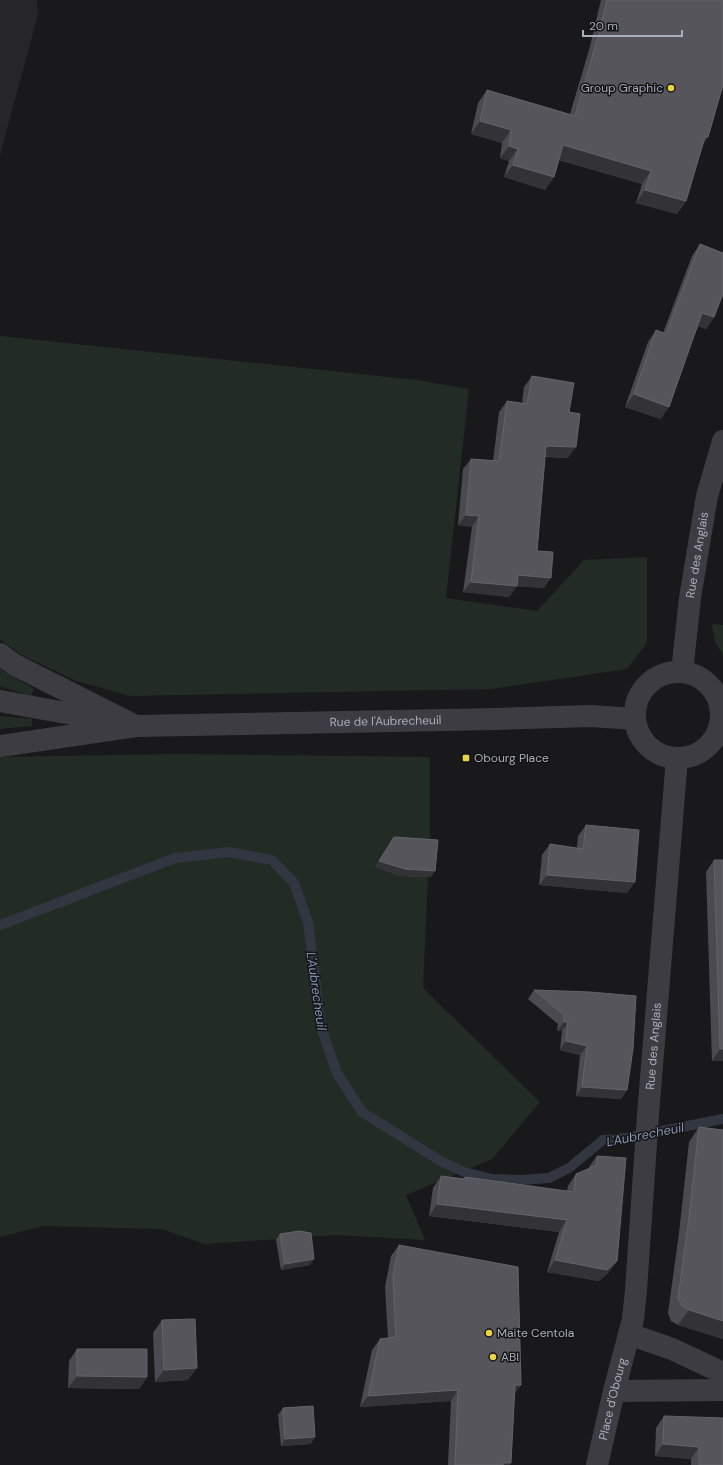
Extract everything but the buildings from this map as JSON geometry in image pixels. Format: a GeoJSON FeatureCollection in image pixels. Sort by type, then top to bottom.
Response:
{"type":"FeatureCollection","features":[{"type":"Feature","properties":{"kind":"street","name":"Rue des Anglais"},"geometry":{"type":"LineString","coordinates":[[682,672],[690,598],[706,496],[721,451]]}},
{"type":"Feature","properties":{"kind":"street"},"geometry":{"type":"LineString","coordinates":[[0,654],[15,665],[136,726]]}},
{"type":"Feature","properties":{"kind":"street"},"geometry":{"type":"LineString","coordinates":[[682,672],[692,674],[716,686],[721,711],[720,725],[715,738],[714,746],[697,754],[677,758],[665,756],[644,742],[635,719],[636,704],[643,690],[653,680],[667,673],[682,672]]}},
{"type":"Feature","properties":{"kind":"street"},"geometry":{"type":"LineString","coordinates":[[0,701],[136,726]]}},
{"type":"Feature","properties":{"kind":"street","name":"Rue de l'Aubrecheuil"},"geometry":{"type":"LineString","coordinates":[[136,726],[591,716],[635,719]]}},
{"type":"Feature","properties":{"kind":"street"},"geometry":{"type":"LineString","coordinates":[[0,746],[136,726]]}},
{"type":"Feature","properties":{"kind":"street","name":"Rue des Anglais"},"geometry":{"type":"LineString","coordinates":[[629,1334],[633,1319],[636,1290],[648,1116],[677,758]]}},
{"type":"Feature","properties":{"kind":"street"},"geometry":{"type":"LineString","coordinates":[[629,1334],[672,1349],[723,1373]]}},
{"type":"Feature","properties":{"kind":"street","name":"Place d'Obourg"},"geometry":{"type":"LineString","coordinates":[[597,1465],[629,1334]]}},
{"type":"Feature","properties":{"kind":"street"},"geometry":{"type":"LineString","coordinates":[[614,1391],[723,1390]]}},
{"type":"Feature","properties":{"kind":"shaded area"},"geometry":{"type":"Polygon","coordinates":[[[0,0],[37,0],[38,15],[0,155],[0,0]]]}},
{"type":"Feature","properties":{"kind":"shaded area"},"geometry":{"type":"Polygon","coordinates":[[[0,336],[417,380],[469,389],[446,598],[537,611],[584,560],[647,557],[647,643],[627,669],[491,689],[130,696],[76,681],[20,654],[0,639],[0,336]]]}},
{"type":"Feature","properties":{"kind":"shaded area"},"geometry":{"type":"Polygon","coordinates":[[[712,624],[723,625],[723,655],[715,641],[712,624]]]}},
{"type":"Feature","properties":{"kind":"shaded area"},"geometry":{"type":"Polygon","coordinates":[[[0,669],[34,689],[31,696],[0,686],[0,669]]]}},
{"type":"Feature","properties":{"kind":"shaded area"},"geometry":{"type":"Polygon","coordinates":[[[0,716],[32,719],[32,726],[0,729],[0,716]]]}},
{"type":"Feature","properties":{"kind":"shaded area"},"geometry":{"type":"Polygon","coordinates":[[[180,754],[430,757],[430,837],[423,988],[540,1102],[492,1159],[406,1195],[425,1240],[336,1235],[205,1244],[161,1229],[43,1226],[0,1237],[0,757],[180,754]]]}},
{"type":"Feature","properties":{"kind":"waterway","name":"L'Aubrecheuil"},"geometry":{"type":"LineString","coordinates":[[0,925],[175,858],[229,852],[272,860],[294,883],[308,922],[321,1027],[337,1073],[362,1112],[439,1160],[464,1172],[492,1179],[521,1180],[549,1178],[569,1168],[603,1140],[626,1138],[723,1119]]}},
{"type":"Feature","properties":{"kind":"place","name":"Group Graphic"},"geometry":{"type":"Point","coordinates":[671,88]}},
{"type":"Feature","properties":{"kind":"place","name":"Obourg Place"},"geometry":{"type":"Point","coordinates":[466,758]}},
{"type":"Feature","properties":{"kind":"place","name":"Maite Centola"},"geometry":{"type":"Point","coordinates":[489,1333]}},
{"type":"Feature","properties":{"kind":"place","name":"ABI"},"geometry":{"type":"Point","coordinates":[493,1357]}}]}
